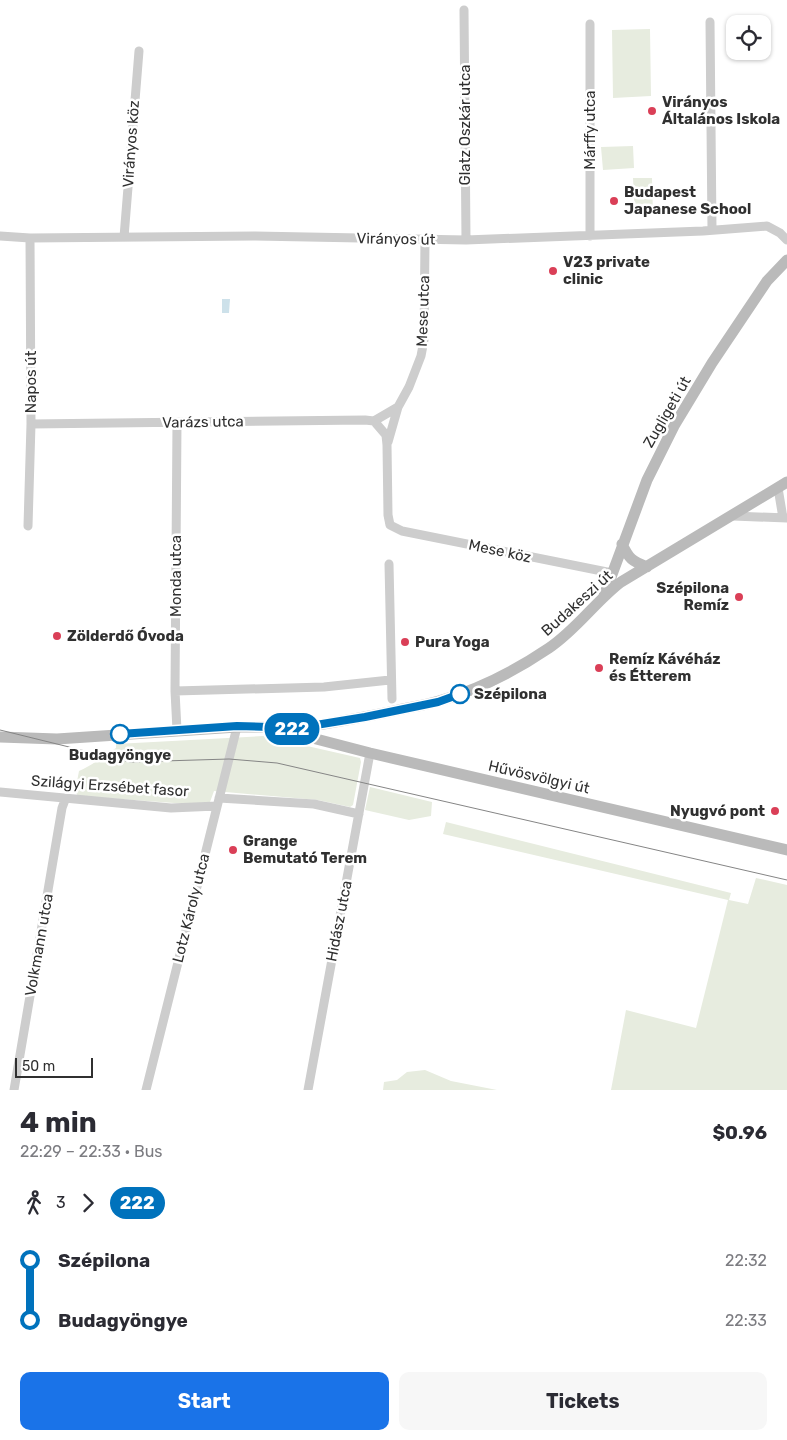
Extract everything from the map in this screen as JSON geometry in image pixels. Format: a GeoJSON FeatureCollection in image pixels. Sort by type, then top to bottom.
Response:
{"type":"FeatureCollection","features":[{"type":"Feature","properties":{"kind":"main road","name":"Zugligeti út"},"geometry":{"type":"LineString","coordinates":[[604,596],[647,480],[674,426],[712,363],[767,281],[787,260]]}},
{"type":"Feature","properties":{"kind":"main road","name":"Budakeszi út"},"geometry":{"type":"LineString","coordinates":[[285,730],[348,720],[438,702],[486,684],[549,648],[580,622],[604,596],[622,582],[782,485]]}},
{"type":"Feature","properties":{"kind":"main road"},"geometry":{"type":"LineString","coordinates":[[622,544],[628,556],[635,562],[647,566]]}},
{"type":"Feature","properties":{"kind":"main road"},"geometry":{"type":"LineString","coordinates":[[0,737],[57,739],[237,726],[270,727],[285,730]]}},
{"type":"Feature","properties":{"kind":"main road","name":"Hűvösvölgyi út"},"geometry":{"type":"LineString","coordinates":[[285,730],[370,753],[787,850]]}},
{"type":"Feature","properties":{"kind":"street","name":"Glatz Oszkár utca"},"geometry":{"type":"LineString","coordinates":[[464,10],[466,240]]}},
{"type":"Feature","properties":{"kind":"street"},"geometry":{"type":"LineString","coordinates":[[710,22],[712,230]]}},
{"type":"Feature","properties":{"kind":"street","name":"Márffy utca"},"geometry":{"type":"LineString","coordinates":[[590,24],[590,236]]}},
{"type":"Feature","properties":{"kind":"street","name":"Virányos köz"},"geometry":{"type":"LineString","coordinates":[[124,237],[139,51]]}},
{"type":"Feature","properties":{"kind":"street","name":"Virányos út"},"geometry":{"type":"LineString","coordinates":[[0,236],[30,238],[255,236],[466,240],[590,236],[767,226],[780,232],[787,240]]}},
{"type":"Feature","properties":{"kind":"street","name":"Napos út"},"geometry":{"type":"LineString","coordinates":[[28,526],[31,424],[30,238]]}},
{"type":"Feature","properties":{"kind":"street","name":"Mese utca"},"geometry":{"type":"LineString","coordinates":[[390,525],[388,515],[388,444],[398,408],[409,387],[421,356],[425,240]]}},
{"type":"Feature","properties":{"kind":"street"},"geometry":{"type":"LineString","coordinates":[[388,444],[386,435],[374,421],[398,408]]}},
{"type":"Feature","properties":{"kind":"street","name":"Varázs utca"},"geometry":{"type":"LineString","coordinates":[[31,424],[374,421]]}},
{"type":"Feature","properties":{"kind":"street","name":"Monda utca"},"geometry":{"type":"LineString","coordinates":[[176,730],[177,422]]}},
{"type":"Feature","properties":{"kind":"street"},"geometry":{"type":"LineString","coordinates":[[733,516],[785,518],[782,485]]}},
{"type":"Feature","properties":{"kind":"street","name":"Mese köz"},"geometry":{"type":"LineString","coordinates":[[390,525],[402,531],[612,573]]}},
{"type":"Feature","properties":{"kind":"street"},"geometry":{"type":"LineString","coordinates":[[389,564],[390,680],[392,699]]}},
{"type":"Feature","properties":{"kind":"street"},"geometry":{"type":"LineString","coordinates":[[175,691],[324,687],[390,680]]}},
{"type":"Feature","properties":{"kind":"street","name":"Lotz Károly utca"},"geometry":{"type":"LineString","coordinates":[[146,1090],[237,726]]}},
{"type":"Feature","properties":{"kind":"street","name":"Hidász utca"},"geometry":{"type":"LineString","coordinates":[[308,1090],[370,753]]}},
{"type":"Feature","properties":{"kind":"street","name":"Szilágyi Erzsébet fasor"},"geometry":{"type":"LineString","coordinates":[[0,792],[65,800],[171,808],[218,802]]}},
{"type":"Feature","properties":{"kind":"street","name":"Volkmann utca"},"geometry":{"type":"LineString","coordinates":[[14,1090],[62,808],[65,800]]}},
{"type":"Feature","properties":{"kind":"street"},"geometry":{"type":"LineString","coordinates":[[218,802],[314,804],[359,814]]}},
{"type":"Feature","properties":{"kind":"shaded area"},"geometry":{"type":"Polygon","coordinates":[[[650,29],[651,96],[613,98],[612,30],[650,29]]]}},
{"type":"Feature","properties":{"kind":"shaded area"},"geometry":{"type":"Polygon","coordinates":[[[633,146],[634,168],[603,170],[601,147],[633,146]]]}},
{"type":"Feature","properties":{"kind":"shaded area"},"geometry":{"type":"Polygon","coordinates":[[[633,178],[652,178],[653,215],[635,215],[633,178]]]}},
{"type":"Feature","properties":{"kind":"shaded area"},"geometry":{"type":"Polygon","coordinates":[[[263,736],[360,758],[361,762],[353,805],[350,807],[318,800],[214,791],[210,802],[188,804],[78,796],[75,792],[79,771],[116,748],[116,744],[263,736]]]}},
{"type":"Feature","properties":{"kind":"shaded area"},"geometry":{"type":"Polygon","coordinates":[[[370,787],[432,802],[431,816],[409,820],[365,810],[370,787]]]}},
{"type":"Feature","properties":{"kind":"shaded area"},"geometry":{"type":"Polygon","coordinates":[[[446,822],[731,893],[729,900],[748,904],[756,878],[787,885],[787,1090],[611,1090],[626,1010],[696,1028],[728,900],[443,834],[446,822]]]}},
{"type":"Feature","properties":{"kind":"shaded area"},"geometry":{"type":"Polygon","coordinates":[[[425,1070],[451,1081],[497,1090],[383,1090],[384,1082],[397,1080],[407,1072],[425,1070]]]}},
{"type":"Feature","properties":{"kind":"water"},"geometry":{"type":"Polygon","coordinates":[[[222,299],[230,299],[229,313],[222,313],[222,299]]]}},
{"type":"Feature","properties":{"kind":"tram line"},"geometry":{"type":"LineString","coordinates":[[0,730],[130,762],[229,759],[277,763],[787,880]]}},
{"type":"Feature","properties":{"kind":"bus line","name":"222"},"geometry":{"type":"LineString","coordinates":[[120,734],[237,726],[270,727],[285,730],[365,717],[438,702],[460,694]]}},
{"type":"Feature","properties":{"kind":"place","name":"Virányos Általános Iskola"},"geometry":{"type":"Point","coordinates":[652,111]}},
{"type":"Feature","properties":{"kind":"place","name":"Budapest Japanese School"},"geometry":{"type":"Point","coordinates":[614,201]}},
{"type":"Feature","properties":{"kind":"place","name":"V23 private clinic"},"geometry":{"type":"Point","coordinates":[553,271]}},
{"type":"Feature","properties":{"kind":"place","name":"Szépilona Remíz"},"geometry":{"type":"Point","coordinates":[739,597]}},
{"type":"Feature","properties":{"kind":"place","name":"Zölderdő Óvoda"},"geometry":{"type":"Point","coordinates":[57,636]}},
{"type":"Feature","properties":{"kind":"place","name":"Pura Yoga"},"geometry":{"type":"Point","coordinates":[405,642]}},
{"type":"Feature","properties":{"kind":"place","name":"Remíz Kávéház és Étterem"},"geometry":{"type":"Point","coordinates":[599,668]}},
{"type":"Feature","properties":{"kind":"place","name":"Szépilona"},"geometry":{"type":"Point","coordinates":[460,694]}},
{"type":"Feature","properties":{"kind":"place","name":"Budagyöngye"},"geometry":{"type":"Point","coordinates":[120,734]}},
{"type":"Feature","properties":{"kind":"place","name":"Nyugvó pont"},"geometry":{"type":"Point","coordinates":[775,811]}},
{"type":"Feature","properties":{"kind":"place","name":"Grange Bemutató Terem"},"geometry":{"type":"Point","coordinates":[233,850]}}]}
